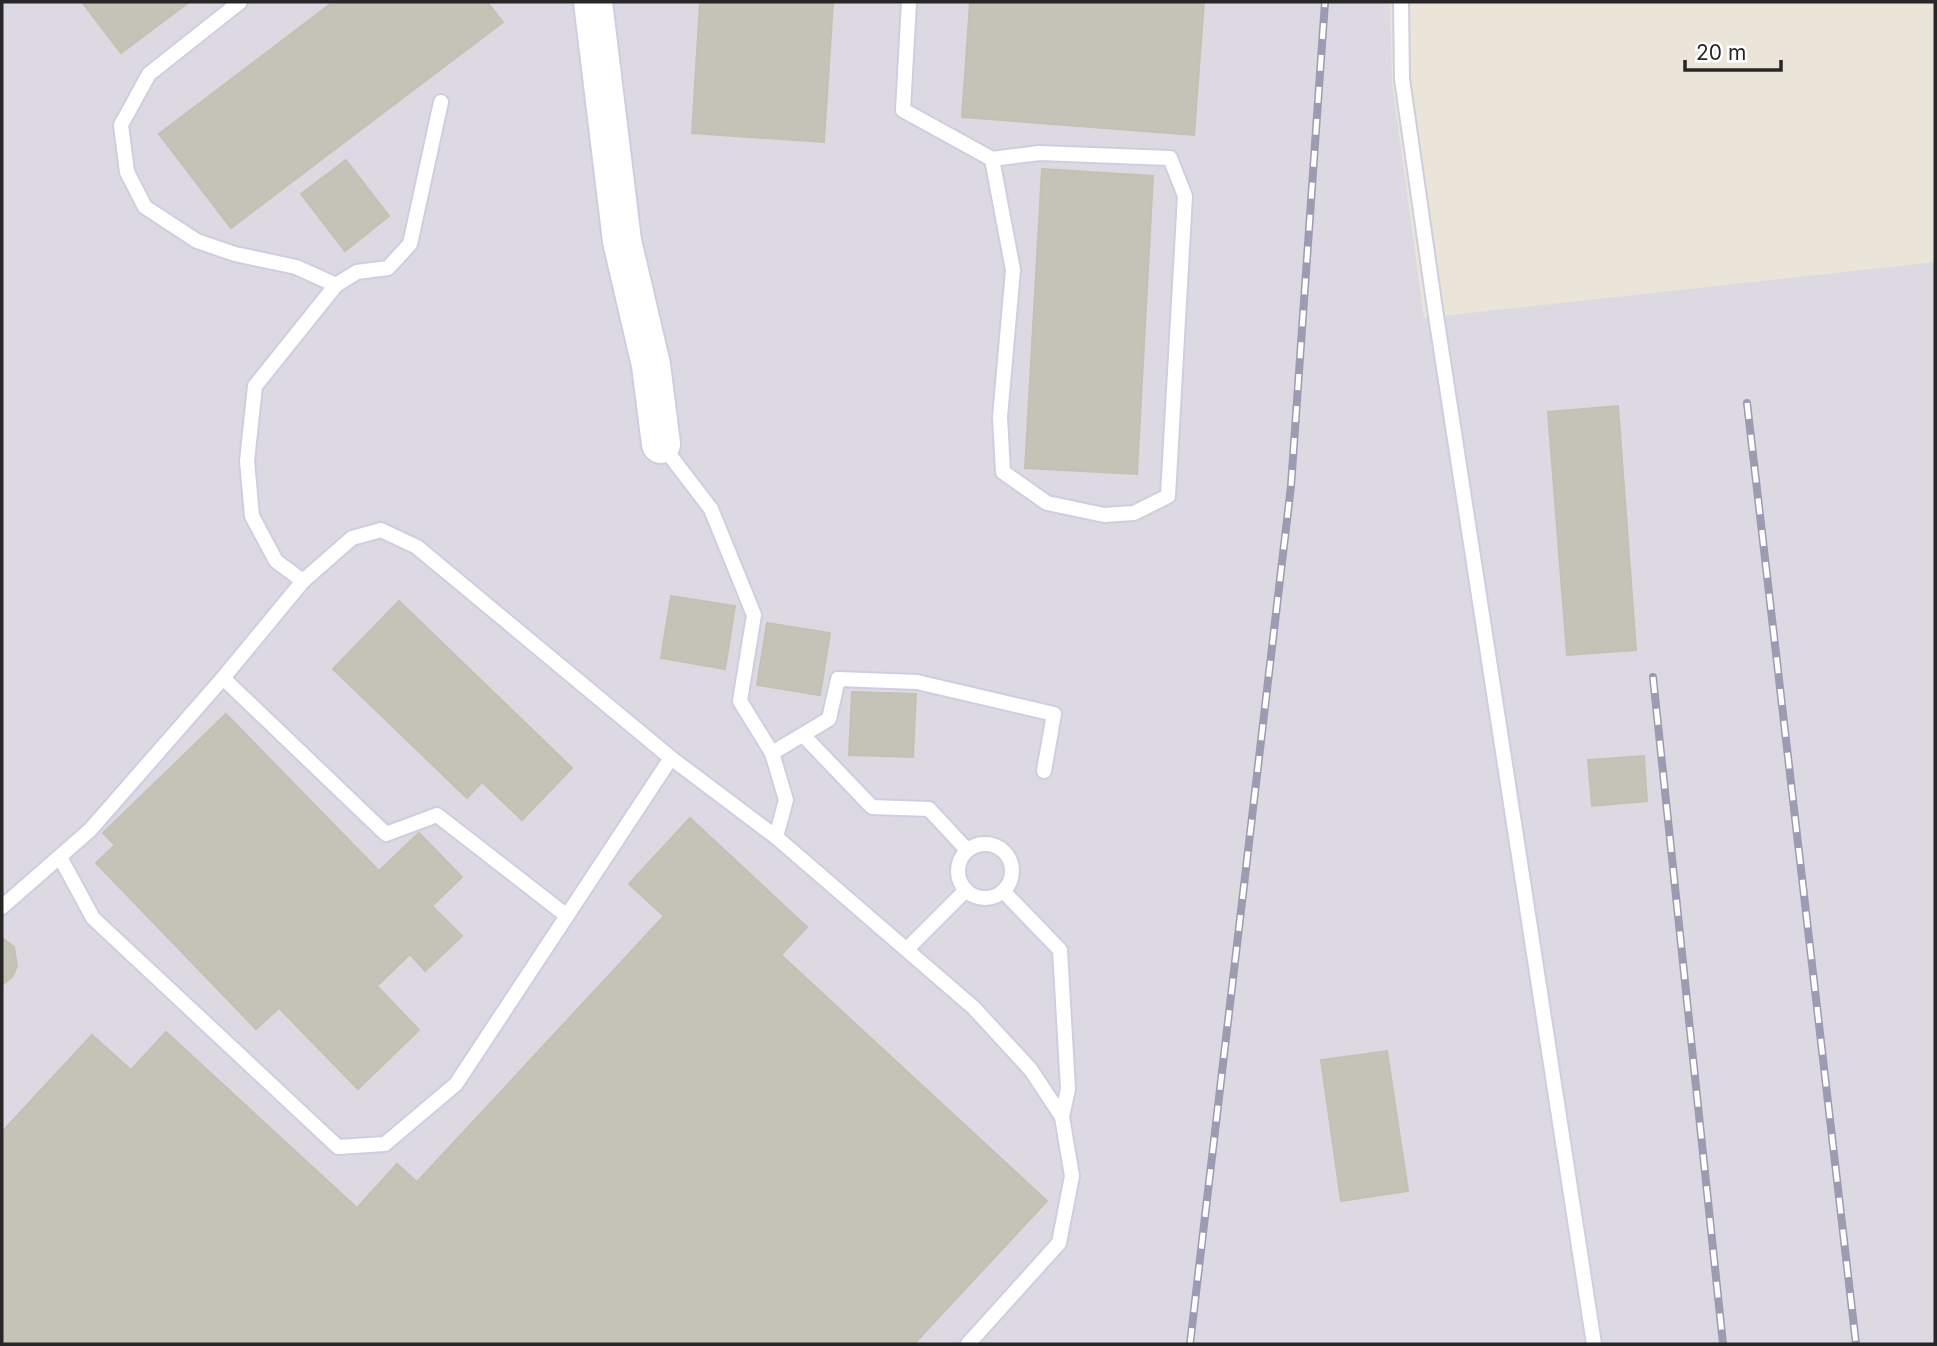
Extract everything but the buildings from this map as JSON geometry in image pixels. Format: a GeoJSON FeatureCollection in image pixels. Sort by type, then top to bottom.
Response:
{"type":"FeatureCollection","features":[{"type":"Feature","properties":{"kind":"street"},"geometry":{"type":"LineString","coordinates":[[593,2],[622,242],[651,365],[661,444]]}},
{"type":"Feature","properties":{"kind":"lane"},"geometry":{"type":"LineString","coordinates":[[240,2],[149,74],[121,125],[127,172],[145,207],[197,242],[235,254],[296,267],[336,285]]}},
{"type":"Feature","properties":{"kind":"lane"},"geometry":{"type":"LineString","coordinates":[[909,2],[903,110],[992,159],[1039,153],[1170,158],[1185,196],[1168,496],[1134,513],[1104,515],[1047,503],[1003,472],[1000,417],[1013,270],[992,159]]}},
{"type":"Feature","properties":{"kind":"lane"},"geometry":{"type":"LineString","coordinates":[[1401,2],[1402,79],[1431,282],[1594,1344]]}},
{"type":"Feature","properties":{"kind":"lane"},"geometry":{"type":"LineString","coordinates":[[303,581],[276,561],[252,516],[247,461],[255,386],[336,285],[357,272],[388,268],[410,244],[441,102]]}},
{"type":"Feature","properties":{"kind":"lane"},"geometry":{"type":"LineString","coordinates":[[661,444],[711,509],[754,615],[740,701],[772,753],[786,800],[776,837]]}},
{"type":"Feature","properties":{"kind":"lane"},"geometry":{"type":"LineString","coordinates":[[2,907],[90,830],[223,678],[303,581],[352,538],[381,530],[417,547],[671,758],[776,837],[974,1008],[1031,1070],[1062,1116]]}},
{"type":"Feature","properties":{"kind":"lane"},"geometry":{"type":"LineString","coordinates":[[223,678],[386,834],[437,815],[567,916]]}},
{"type":"Feature","properties":{"kind":"lane"},"geometry":{"type":"LineString","coordinates":[[772,753],[829,719],[838,679],[917,682],[1054,713],[1044,771]]}},
{"type":"Feature","properties":{"kind":"lane"},"geometry":{"type":"LineString","coordinates":[[803,735],[872,807],[929,808],[967,849]]}},
{"type":"Feature","properties":{"kind":"lane"},"geometry":{"type":"LineString","coordinates":[[60,857],[93,918],[338,1147],[385,1144],[456,1084],[671,758]]}},
{"type":"Feature","properties":{"kind":"lane"},"geometry":{"type":"LineString","coordinates":[[983,843],[1004,850],[1011,860],[1013,871],[1004,892],[988,898],[979,898],[966,890],[958,875],[959,864],[967,849],[983,843]]}},
{"type":"Feature","properties":{"kind":"lane"},"geometry":{"type":"LineString","coordinates":[[906,949],[966,890]]}},
{"type":"Feature","properties":{"kind":"lane"},"geometry":{"type":"LineString","coordinates":[[968,1344],[1059,1243],[1072,1176],[1062,1116],[1068,1089],[1060,950],[1004,892]]}},
{"type":"Feature","properties":{"kind":"shaded area"},"geometry":{"type":"Polygon","coordinates":[[[2,2],[1390,2],[1392,83],[1424,318],[1935,262],[1935,1344],[2,1344],[2,2]]]}},
{"type":"Feature","properties":{"kind":"railway"},"geometry":{"type":"LineString","coordinates":[[1190,1344],[1291,486],[1325,2]]}},
{"type":"Feature","properties":{"kind":"railway"},"geometry":{"type":"LineString","coordinates":[[1747,403],[1856,1344]]}},
{"type":"Feature","properties":{"kind":"railway"},"geometry":{"type":"LineString","coordinates":[[1653,677],[1723,1344]]}}]}
